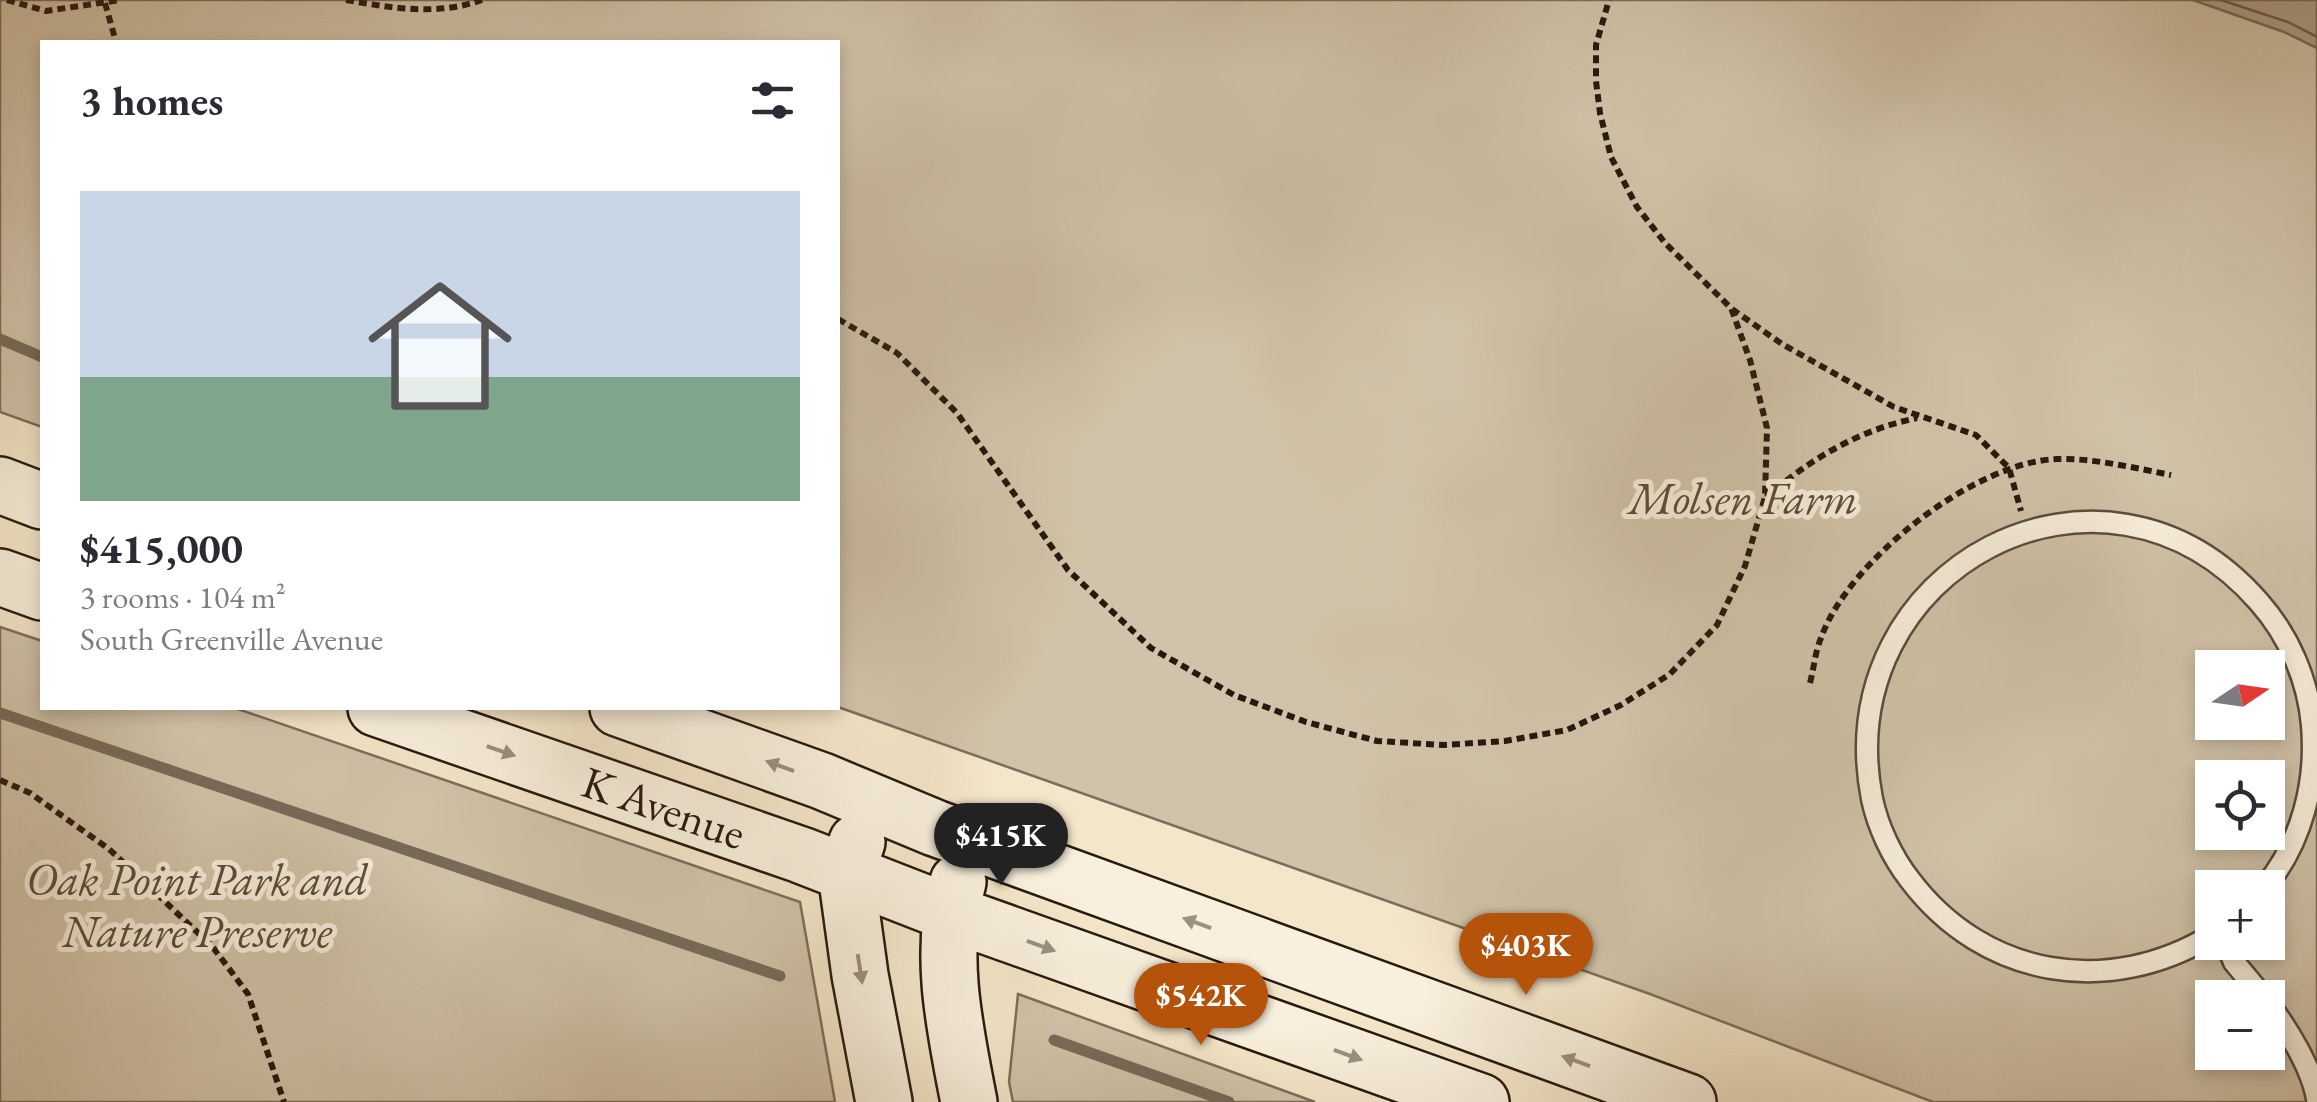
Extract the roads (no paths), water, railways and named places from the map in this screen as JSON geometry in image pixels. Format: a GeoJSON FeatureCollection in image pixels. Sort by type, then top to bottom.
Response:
{"type":"FeatureCollection","features":[{"type":"Feature","properties":{"kind":"main road"},"geometry":{"type":"LineString","coordinates":[[0,486],[40,500]]}},
{"type":"Feature","properties":{"kind":"main road"},"geometry":{"type":"LineString","coordinates":[[0,577],[40,591]]}},
{"type":"Feature","properties":{"kind":"main road","name":"K Avenue"},"geometry":{"type":"LineString","coordinates":[[382,710],[1480,1102]]}},
{"type":"Feature","properties":{"kind":"main road","name":"K Avenue"},"geometry":{"type":"LineString","coordinates":[[623,710],[1674,1100]]}},
{"type":"Feature","properties":{"kind":"main road"},"geometry":{"type":"LineString","coordinates":[[871,801],[846,873],[884,1102]]}},
{"type":"Feature","properties":{"kind":"main road"},"geometry":{"type":"LineString","coordinates":[[952,834],[952,1010],[969,1102]]}},
{"type":"Feature","properties":{"kind":"lane"},"geometry":{"type":"LineString","coordinates":[[2195,943],[2157,962],[2122,970],[2050,969],[2015,960],[1951,925],[1903,871],[1873,805],[1866,751],[1871,697],[1896,634],[1939,581],[1966,560],[2027,532],[2094,523],[2161,534],[2221,566],[2247,588],[2288,644],[2302,676],[2314,746],[2311,782],[2302,816],[2276,870]]}},
{"type":"Feature","properties":{"kind":"lane"},"geometry":{"type":"LineString","coordinates":[[2233,960],[2249,980]]}},
{"type":"Feature","properties":{"kind":"lane"},"geometry":{"type":"LineString","coordinates":[[2285,1026],[2314,1084],[2317,1100]]}},
{"type":"Feature","properties":{"kind":"water"},"geometry":{"type":"Polygon","coordinates":[[[2193,0],[2317,0],[2317,48],[2284,32],[2193,0]]]}},
{"type":"Feature","properties":{"kind":"waterway"},"geometry":{"type":"LineString","coordinates":[[0,339],[40,356]]}},
{"type":"Feature","properties":{"kind":"waterway"},"geometry":{"type":"LineString","coordinates":[[0,713],[780,976]]}},
{"type":"Feature","properties":{"kind":"waterway"},"geometry":{"type":"LineString","coordinates":[[1054,1040],[1229,1102]]}},
{"type":"Feature","properties":{"kind":"park label","name":"Molsen Farm"},"geometry":{"type":"Point","coordinates":[1743,498]}},
{"type":"Feature","properties":{"kind":"park label","name":"Oak Point Park and Nature Preserve"},"geometry":{"type":"Point","coordinates":[197,905]}}]}
